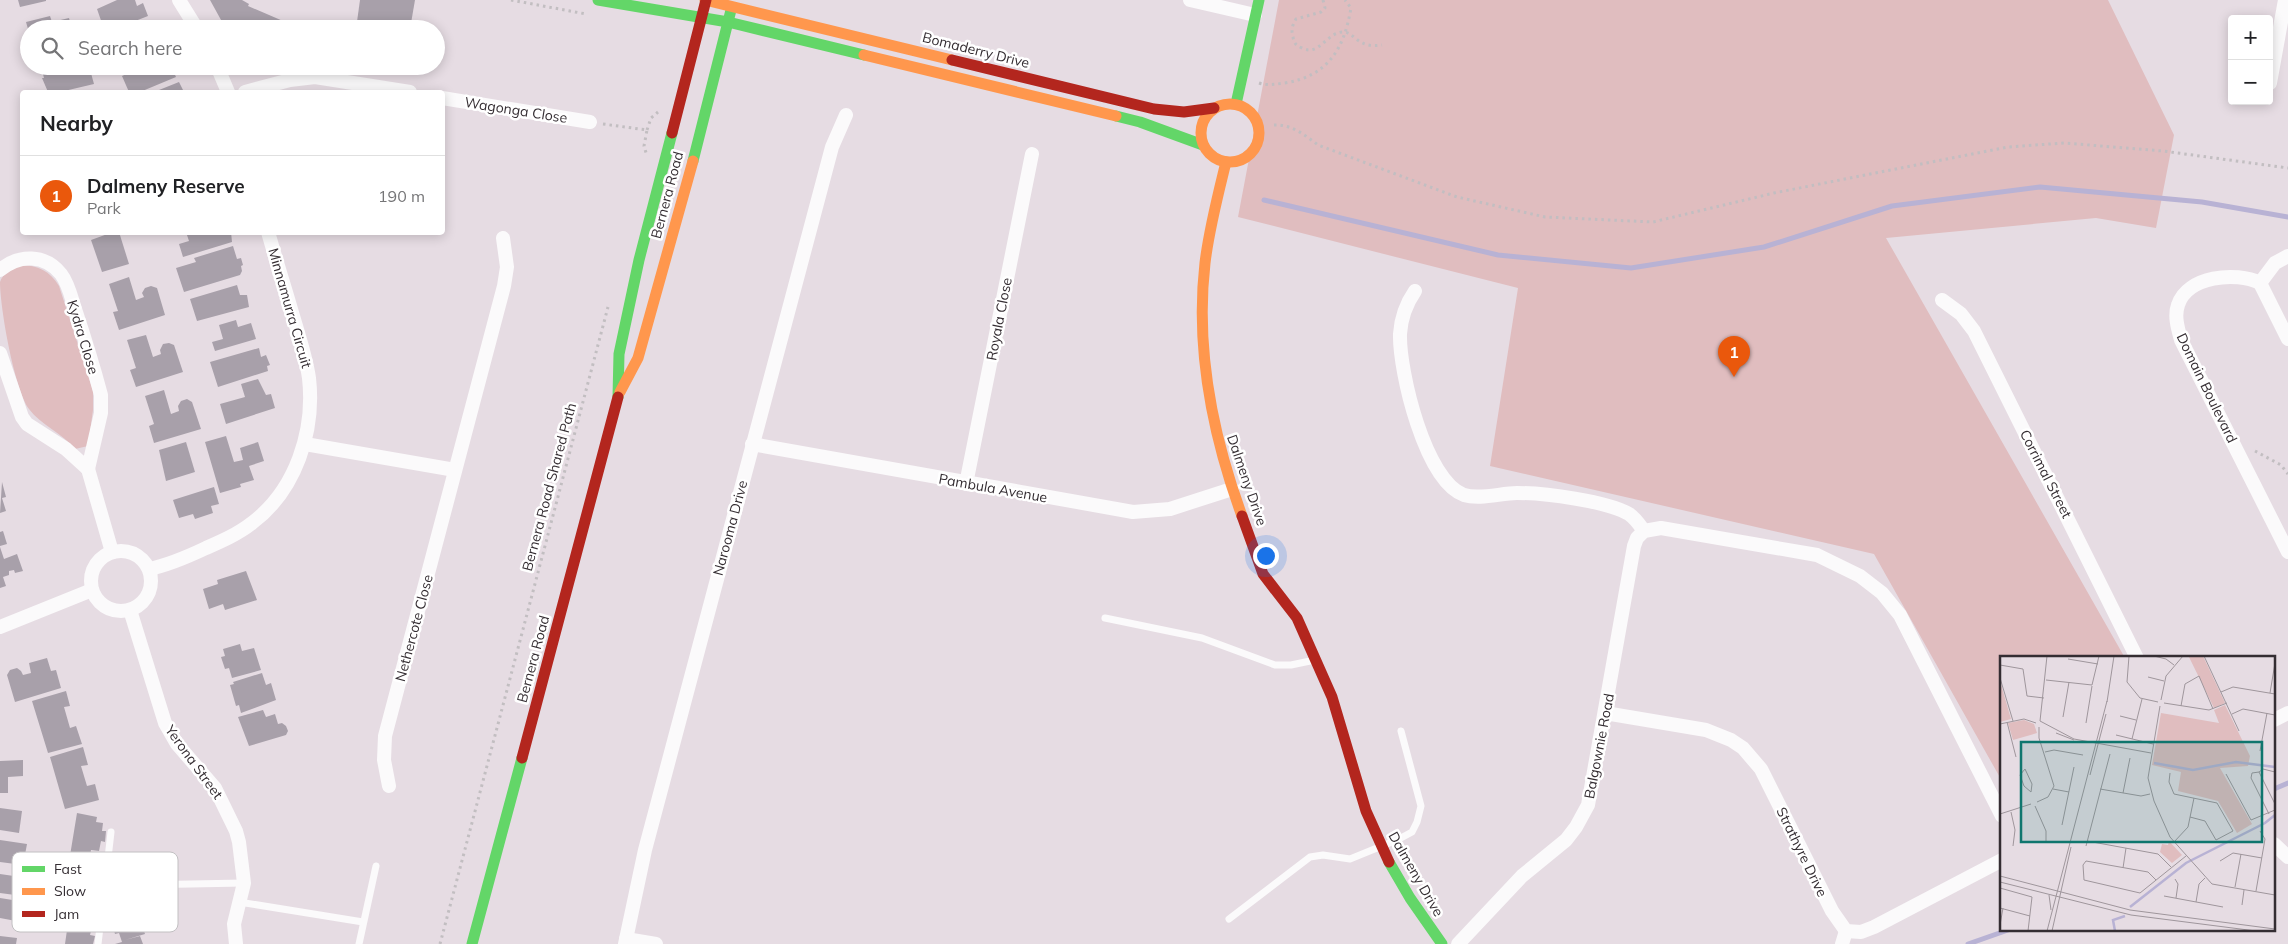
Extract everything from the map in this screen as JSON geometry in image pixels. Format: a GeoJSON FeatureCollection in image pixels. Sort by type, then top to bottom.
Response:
{"type":"FeatureCollection","features":[{"type":"Feature","properties":{"kind":"street"},"geometry":{"type":"LineString","coordinates":[[179,0],[191,20]]}},
{"type":"Feature","properties":{"kind":"street"},"geometry":{"type":"LineString","coordinates":[[598,0],[728,22],[1140,122],[1203,145]]}},
{"type":"Feature","properties":{"kind":"street","name":"Bernera Road"},"geometry":{"type":"LineString","coordinates":[[619,394],[619,354],[639,260],[706,0]]}},
{"type":"Feature","properties":{"kind":"street","name":"Bomaderry Drive"},"geometry":{"type":"LineString","coordinates":[[706,0],[733,3],[1154,109],[1177,113],[1196,112],[1214,108]]}},
{"type":"Feature","properties":{"kind":"street"},"geometry":{"type":"LineString","coordinates":[[1190,0],[1255,15]]}},
{"type":"Feature","properties":{"kind":"street"},"geometry":{"type":"LineString","coordinates":[[1236,104],[1258,0]]}},
{"type":"Feature","properties":{"kind":"street"},"geometry":{"type":"LineString","coordinates":[[2273,66],[2285,0]]}},
{"type":"Feature","properties":{"kind":"street","name":"Bernera Road"},"geometry":{"type":"LineString","coordinates":[[473,944],[619,394],[638,358],[733,3]]}},
{"type":"Feature","properties":{"kind":"street"},"geometry":{"type":"LineString","coordinates":[[221,75],[227,90]]}},
{"type":"Feature","properties":{"kind":"street"},"geometry":{"type":"LineString","coordinates":[[252,90],[290,80],[315,77],[397,90]]}},
{"type":"Feature","properties":{"kind":"street","name":"Wagonga Close"},"geometry":{"type":"LineString","coordinates":[[445,98],[590,122]]}},
{"type":"Feature","properties":{"kind":"street"},"geometry":{"type":"LineString","coordinates":[[1224,104],[1236,104],[1246,109],[1254,117],[1258,127],[1258,139],[1249,155],[1238,161],[1226,162],[1210,155],[1203,145],[1201,128],[1205,117],[1214,108],[1224,104]]}},
{"type":"Feature","properties":{"kind":"street","name":"Narooma Drive"},"geometry":{"type":"LineString","coordinates":[[626,941],[645,850],[752,444],[832,147],[846,115]]}},
{"type":"Feature","properties":{"kind":"street","name":"Royala Close"},"geometry":{"type":"LineString","coordinates":[[966,484],[1032,154]]}},
{"type":"Feature","properties":{"kind":"street","name":"Dalmeny Drive"},"geometry":{"type":"LineString","coordinates":[[1226,162],[1214,211],[1205,262],[1201,336],[1211,415],[1232,489],[1263,574],[1291,607],[1332,698],[1348,748],[1358,789],[1381,846],[1410,898],[1442,944]]}},
{"type":"Feature","properties":{"kind":"street","name":"Minnamurra Circuit"},"geometry":{"type":"LineString","coordinates":[[149,569],[165,566],[190,556],[242,530],[258,519],[285,486],[305,444],[310,412],[309,378],[300,338],[269,235]]}},
{"type":"Feature","properties":{"kind":"street","name":"Nethercote Close"},"geometry":{"type":"LineString","coordinates":[[389,786],[384,760],[385,736],[504,286],[507,267],[503,238]]}},
{"type":"Feature","properties":{"kind":"street"},"geometry":{"type":"LineString","coordinates":[[2288,256],[2274,263],[2260,283],[2288,339]]}},
{"type":"Feature","properties":{"kind":"street","name":"Kydra Close"},"geometry":{"type":"LineString","coordinates":[[0,270],[13,262],[23,259],[38,259],[49,262],[65,280],[101,395],[101,413],[88,469],[112,552]]}},
{"type":"Feature","properties":{"kind":"street","name":"Domain Boulevard"},"geometry":{"type":"LineString","coordinates":[[2260,283],[2233,276],[2213,278],[2183,296],[2177,310],[2181,340],[2288,552]]}},
{"type":"Feature","properties":{"kind":"street"},"geometry":{"type":"LineString","coordinates":[[1415,291],[1408,301],[1401,323],[1402,364],[1409,398],[1421,434],[1446,481],[1464,495],[1541,494],[1615,508],[1638,521],[1644,531],[1662,528],[1816,555],[1840,564],[1882,593],[1900,615],[2000,812]]}},
{"type":"Feature","properties":{"kind":"street","name":"Corrimal Street"},"geometry":{"type":"LineString","coordinates":[[1942,300],[1961,314],[1974,331],[2136,656]]}},
{"type":"Feature","properties":{"kind":"street"},"geometry":{"type":"LineString","coordinates":[[0,353],[22,417],[35,430],[66,449],[88,469]]}},
{"type":"Feature","properties":{"kind":"street"},"geometry":{"type":"LineString","coordinates":[[305,444],[455,470]]}},
{"type":"Feature","properties":{"kind":"street","name":"Pambula Avenue"},"geometry":{"type":"LineString","coordinates":[[752,444],[966,484],[1133,512],[1170,509],[1232,489]]}},
{"type":"Feature","properties":{"kind":"street","name":"Balgownie Road"},"geometry":{"type":"LineString","coordinates":[[1458,944],[1522,876],[1552,853],[1576,827],[1588,805],[1634,546],[1637,538],[1644,531]]}},
{"type":"Feature","properties":{"kind":"street"},"geometry":{"type":"LineString","coordinates":[[127,551],[134,554],[149,569],[151,586],[149,594],[138,606],[130,610],[118,611],[107,608],[98,600],[92,590],[91,575],[98,560],[112,552],[127,551]]}},
{"type":"Feature","properties":{"kind":"street"},"geometry":{"type":"LineString","coordinates":[[0,627],[92,590]]}},
{"type":"Feature","properties":{"kind":"street","name":"Yerona Street"},"geometry":{"type":"LineString","coordinates":[[130,610],[164,723],[177,744],[215,788],[229,815],[239,842],[244,883],[234,924],[236,944]]}},
{"type":"Feature","properties":{"kind":"street","name":"Strathyre Drive"},"geometry":{"type":"LineString","coordinates":[[1605,713],[1706,730],[1731,740],[1743,748],[1761,769],[1832,911],[1846,930]]}},
{"type":"Feature","properties":{"kind":"street"},"geometry":{"type":"LineString","coordinates":[[2276,719],[2288,713]]}},
{"type":"Feature","properties":{"kind":"street"},"geometry":{"type":"LineString","coordinates":[[2276,846],[2288,857]]}},
{"type":"Feature","properties":{"kind":"street"},"geometry":{"type":"LineString","coordinates":[[1842,944],[1846,930],[1862,932],[1874,927],[2000,861]]}},
{"type":"Feature","properties":{"kind":"street"},"geometry":{"type":"LineString","coordinates":[[626,941],[656,944]]}},
{"type":"Feature","properties":{"kind":"lane"},"geometry":{"type":"LineString","coordinates":[[1105,618],[1202,638],[1275,665],[1291,665],[1315,660]]}},
{"type":"Feature","properties":{"kind":"lane"},"geometry":{"type":"LineString","coordinates":[[1229,919],[1310,858],[1323,855],[1350,859],[1412,832],[1418,822],[1421,806],[1401,731]]}},
{"type":"Feature","properties":{"kind":"lane"},"geometry":{"type":"LineString","coordinates":[[109,852],[111,832]]}},
{"type":"Feature","properties":{"kind":"lane"},"geometry":{"type":"LineString","coordinates":[[359,944],[376,866]]}},
{"type":"Feature","properties":{"kind":"lane"},"geometry":{"type":"LineString","coordinates":[[178,884],[244,883]]}},
{"type":"Feature","properties":{"kind":"lane"},"geometry":{"type":"LineString","coordinates":[[239,902],[363,922]]}},
{"type":"Feature","properties":{"kind":"path"},"geometry":{"type":"LineString","coordinates":[[1323,0],[1325,8],[1321,12],[1296,19],[1292,26],[1293,40],[1296,45],[1306,50],[1313,50],[1334,35],[1347,32],[1365,45],[1382,45]]}},
{"type":"Feature","properties":{"kind":"path"},"geometry":{"type":"LineString","coordinates":[[1241,78],[1266,86],[1294,81],[1319,72],[1335,54],[1347,32],[1351,8],[1345,0]]}},
{"type":"Feature","properties":{"kind":"path"},"geometry":{"type":"LineString","coordinates":[[650,150],[647,159],[644,146],[647,130],[651,118],[661,109],[659,116]]}},
{"type":"Feature","properties":{"kind":"path"},"geometry":{"type":"LineString","coordinates":[[590,122],[647,130]]}},
{"type":"Feature","properties":{"kind":"path"},"geometry":{"type":"LineString","coordinates":[[1274,125],[1281,125],[1302,133],[1318,145],[1457,197],[1545,217],[1653,222],[1774,193],[2008,147],[2074,144],[2163,151],[2288,168]]}},
{"type":"Feature","properties":{"kind":"path","name":"Bernera Road Shared Path"},"geometry":{"type":"LineString","coordinates":[[440,944],[609,302]]}},
{"type":"Feature","properties":{"kind":"path"},"geometry":{"type":"LineString","coordinates":[[2237,449],[2252,450],[2263,454],[2280,465],[2288,474]]}},
{"type":"Feature","properties":{"kind":"shaded area"},"geometry":{"type":"Polygon","coordinates":[[[1279,0],[2108,0],[2174,135],[2156,228],[2096,218],[1886,238],[2124,656],[2000,656],[2000,777],[1874,554],[1490,466],[1518,288],[1238,217],[1279,0]]]}},
{"type":"Feature","properties":{"kind":"shaded area"},"geometry":{"type":"Polygon","coordinates":[[[20,265],[32,266],[43,270],[52,276],[59,286],[93,391],[93,410],[88,446],[75,449],[34,415],[23,399],[9,347],[2,309],[0,282],[8,271],[20,265]]]}},
{"type":"Feature","properties":{"kind":"building"},"geometry":{"type":"Polygon","coordinates":[[[18,0],[46,0],[46,1],[20,7],[18,0]]]}},
{"type":"Feature","properties":{"kind":"building"},"geometry":{"type":"Polygon","coordinates":[[[117,0],[135,0],[137,6],[143,3],[148,16],[138,20],[101,20],[97,9],[117,0]]]}},
{"type":"Feature","properties":{"kind":"building"},"geometry":{"type":"Polygon","coordinates":[[[210,0],[242,0],[249,4],[248,6],[281,20],[221,20],[210,0]]]}},
{"type":"Feature","properties":{"kind":"building"},"geometry":{"type":"Polygon","coordinates":[[[360,0],[415,0],[412,20],[357,20],[360,0]]]}},
{"type":"Feature","properties":{"kind":"building"},"geometry":{"type":"Polygon","coordinates":[[[50,16],[51,20],[34,20],[50,16]]]}},
{"type":"Feature","properties":{"kind":"building"},"geometry":{"type":"Polygon","coordinates":[[[43,75],[92,75],[94,84],[68,90],[47,90],[42,78],[44,78],[43,75]]]}},
{"type":"Feature","properties":{"kind":"building"},"geometry":{"type":"Polygon","coordinates":[[[175,75],[176,77],[145,90],[128,90],[122,76],[175,75]]]}},
{"type":"Feature","properties":{"kind":"building"},"geometry":{"type":"Polygon","coordinates":[[[179,82],[183,90],[159,90],[179,82]]]}},
{"type":"Feature","properties":{"kind":"building"},"geometry":{"type":"Polygon","coordinates":[[[105,235],[120,235],[129,264],[102,272],[91,240],[105,235]]]}},
{"type":"Feature","properties":{"kind":"building"},"geometry":{"type":"Polygon","coordinates":[[[187,235],[231,235],[232,242],[183,257],[179,244],[189,241],[187,235]]]}},
{"type":"Feature","properties":{"kind":"building"},"geometry":{"type":"Polygon","coordinates":[[[233,246],[237,259],[241,258],[243,265],[241,266],[242,271],[240,275],[184,292],[176,268],[196,262],[194,258],[233,246]]]}},
{"type":"Feature","properties":{"kind":"building"},"geometry":{"type":"Polygon","coordinates":[[[129,277],[136,300],[144,297],[142,293],[145,288],[151,286],[157,288],[165,315],[119,330],[113,312],[118,311],[109,284],[129,277]]]}},
{"type":"Feature","properties":{"kind":"building"},"geometry":{"type":"Polygon","coordinates":[[[237,285],[240,295],[247,295],[249,307],[197,321],[190,299],[237,285]]]}},
{"type":"Feature","properties":{"kind":"building"},"geometry":{"type":"Polygon","coordinates":[[[236,320],[238,327],[251,323],[256,339],[215,351],[212,342],[223,339],[219,325],[236,320]]]}},
{"type":"Feature","properties":{"kind":"building"},"geometry":{"type":"Polygon","coordinates":[[[146,335],[153,357],[161,354],[160,350],[163,344],[169,343],[174,345],[183,372],[136,387],[130,370],[136,368],[127,340],[146,335]]]}},
{"type":"Feature","properties":{"kind":"building"},"geometry":{"type":"Polygon","coordinates":[[[259,348],[261,357],[266,355],[270,365],[267,366],[268,371],[218,387],[210,362],[259,348]]]}},
{"type":"Feature","properties":{"kind":"building"},"geometry":{"type":"Polygon","coordinates":[[[258,379],[266,395],[271,394],[275,408],[226,424],[220,404],[245,397],[241,384],[258,379]]]}},
{"type":"Feature","properties":{"kind":"building"},"geometry":{"type":"Polygon","coordinates":[[[164,390],[171,414],[179,411],[178,406],[181,401],[187,399],[192,402],[201,429],[154,443],[149,426],[154,424],[145,396],[164,390]]]}},
{"type":"Feature","properties":{"kind":"building"},"geometry":{"type":"Polygon","coordinates":[[[226,436],[234,462],[243,460],[240,448],[258,442],[264,461],[249,466],[254,480],[240,484],[241,487],[220,493],[205,442],[226,436]]]}},
{"type":"Feature","properties":{"kind":"building"},"geometry":{"type":"Polygon","coordinates":[[[186,442],[195,472],[166,481],[159,450],[186,442]]]}},
{"type":"Feature","properties":{"kind":"building"},"geometry":{"type":"Polygon","coordinates":[[[2,482],[6,497],[2,498],[6,511],[0,513],[2,482]]]}},
{"type":"Feature","properties":{"kind":"building"},"geometry":{"type":"Polygon","coordinates":[[[214,487],[219,504],[211,506],[213,513],[195,519],[193,514],[179,518],[173,500],[214,487]]]}},
{"type":"Feature","properties":{"kind":"building"},"geometry":{"type":"Polygon","coordinates":[[[3,531],[7,544],[0,546],[0,532],[3,531]]]}},
{"type":"Feature","properties":{"kind":"building"},"geometry":{"type":"Polygon","coordinates":[[[0,547],[4,559],[17,554],[23,571],[15,573],[14,570],[9,571],[9,575],[3,577],[6,586],[0,588],[0,547]]]}},
{"type":"Feature","properties":{"kind":"building"},"geometry":{"type":"Polygon","coordinates":[[[246,571],[257,600],[225,610],[223,604],[209,609],[203,589],[218,584],[217,580],[246,571]]]}},
{"type":"Feature","properties":{"kind":"building"},"geometry":{"type":"Polygon","coordinates":[[[240,644],[242,651],[254,648],[261,670],[232,678],[229,668],[225,669],[221,657],[225,656],[223,649],[240,644]]]}},
{"type":"Feature","properties":{"kind":"building"},"geometry":{"type":"Polygon","coordinates":[[[47,658],[51,671],[56,670],[61,688],[15,702],[7,675],[10,670],[17,668],[23,675],[31,673],[29,663],[47,658]]]}},
{"type":"Feature","properties":{"kind":"building"},"geometry":{"type":"Polygon","coordinates":[[[262,673],[266,685],[271,683],[276,700],[241,713],[239,705],[236,706],[230,685],[234,684],[233,682],[262,673]]]}},
{"type":"Feature","properties":{"kind":"building"},"geometry":{"type":"Polygon","coordinates":[[[66,691],[70,706],[64,707],[70,728],[76,726],[82,744],[48,753],[32,701],[66,691]]]}},
{"type":"Feature","properties":{"kind":"building"},"geometry":{"type":"Polygon","coordinates":[[[263,710],[266,717],[275,714],[278,724],[282,723],[288,731],[286,735],[249,746],[238,717],[263,710]]]}},
{"type":"Feature","properties":{"kind":"building"},"geometry":{"type":"Polygon","coordinates":[[[83,747],[88,765],[81,766],[87,786],[95,784],[99,800],[65,809],[50,757],[83,747]]]}},
{"type":"Feature","properties":{"kind":"building"},"geometry":{"type":"Polygon","coordinates":[[[23,760],[23,776],[8,777],[8,793],[0,793],[0,761],[23,760]]]}},
{"type":"Feature","properties":{"kind":"building"},"geometry":{"type":"Polygon","coordinates":[[[0,808],[22,811],[19,833],[0,830],[0,808]]]}},
{"type":"Feature","properties":{"kind":"building"},"geometry":{"type":"Polygon","coordinates":[[[77,813],[97,817],[96,822],[103,823],[102,831],[106,831],[105,842],[101,841],[99,851],[71,852],[77,813]]]}},
{"type":"Feature","properties":{"kind":"building"},"geometry":{"type":"Polygon","coordinates":[[[0,840],[27,844],[25,852],[12,852],[12,864],[0,862],[0,840]]]}},
{"type":"Feature","properties":{"kind":"building"},"geometry":{"type":"Polygon","coordinates":[[[0,874],[12,876],[12,895],[0,893],[0,874]]]}},
{"type":"Feature","properties":{"kind":"building"},"geometry":{"type":"Polygon","coordinates":[[[0,898],[12,900],[12,920],[0,918],[0,898]]]}},
{"type":"Feature","properties":{"kind":"building"},"geometry":{"type":"Polygon","coordinates":[[[67,932],[91,932],[90,935],[95,936],[93,944],[65,944],[67,932]]]}},
{"type":"Feature","properties":{"kind":"building"},"geometry":{"type":"Polygon","coordinates":[[[114,932],[144,932],[145,934],[125,940],[140,936],[143,944],[115,944],[122,942],[119,933],[115,934],[114,932]]]}},
{"type":"Feature","properties":{"kind":"building"},"geometry":{"type":"Polygon","coordinates":[[[0,936],[17,938],[16,944],[0,944],[0,936]]]}},
{"type":"Feature","properties":{"kind":"waterway"},"geometry":{"type":"LineString","coordinates":[[1264,200],[1498,255],[1631,268],[1764,247],[1892,206],[2040,187],[2202,202],[2288,217]]}},
{"type":"Feature","properties":{"kind":"waterway"},"geometry":{"type":"LineString","coordinates":[[2276,788],[2288,783]]}},
{"type":"Feature","properties":{"kind":"waterway"},"geometry":{"type":"LineString","coordinates":[[1968,944],[2002,932]]}},
{"type":"Feature","properties":{"kind":"traffic: fast"},"geometry":{"type":"LineString","coordinates":[[598,0],[728,22],[864,55]]}},
{"type":"Feature","properties":{"kind":"traffic: fast"},"geometry":{"type":"LineString","coordinates":[[1236,104],[1259,0]]}},
{"type":"Feature","properties":{"kind":"traffic: fast"},"geometry":{"type":"LineString","coordinates":[[693,161],[731,10]]}},
{"type":"Feature","properties":{"kind":"traffic: fast"},"geometry":{"type":"LineString","coordinates":[[1116,116],[1140,122],[1203,145]]}},
{"type":"Feature","properties":{"kind":"traffic: fast"},"geometry":{"type":"LineString","coordinates":[[618,397],[619,354],[639,260],[672,133]]}},
{"type":"Feature","properties":{"kind":"traffic: fast"},"geometry":{"type":"LineString","coordinates":[[472,944],[522,758]]}},
{"type":"Feature","properties":{"kind":"traffic: fast"},"geometry":{"type":"LineString","coordinates":[[1389,862],[1410,898],[1442,944]]}},
{"type":"Feature","properties":{"kind":"traffic: slow"},"geometry":{"type":"LineString","coordinates":[[705,0],[952,60]]}},
{"type":"Feature","properties":{"kind":"traffic: slow"},"geometry":{"type":"LineString","coordinates":[[864,55],[1116,116]]}},
{"type":"Feature","properties":{"kind":"traffic: slow"},"geometry":{"type":"LineString","coordinates":[[1224,104],[1236,104],[1251,112],[1259,127],[1259,133],[1259,139],[1251,154],[1236,162],[1224,162],[1209,154],[1201,139],[1201,127],[1209,112],[1224,104]]}},
{"type":"Feature","properties":{"kind":"traffic: slow"},"geometry":{"type":"LineString","coordinates":[[620,392],[638,358],[693,161]]}},
{"type":"Feature","properties":{"kind":"traffic: slow"},"geometry":{"type":"LineString","coordinates":[[1226,162],[1214,212],[1205,263],[1202,295],[1202,328],[1204,360],[1214,423],[1231,485],[1242,516]]}},
{"type":"Feature","properties":{"kind":"traffic: jam"},"geometry":{"type":"LineString","coordinates":[[672,133],[706,0]]}},
{"type":"Feature","properties":{"kind":"traffic: jam"},"geometry":{"type":"LineString","coordinates":[[952,60],[1154,109],[1184,112],[1214,108]]}},
{"type":"Feature","properties":{"kind":"traffic: jam"},"geometry":{"type":"LineString","coordinates":[[522,758],[618,397]]}},
{"type":"Feature","properties":{"kind":"traffic: jam"},"geometry":{"type":"LineString","coordinates":[[1242,516],[1263,574],[1297,618],[1332,697],[1366,811],[1389,862]]}},
{"type":"Feature","properties":{"kind":"place","name":"Dalmeny Reserve"},"geometry":{"type":"Point","coordinates":[1734,377]}}]}
